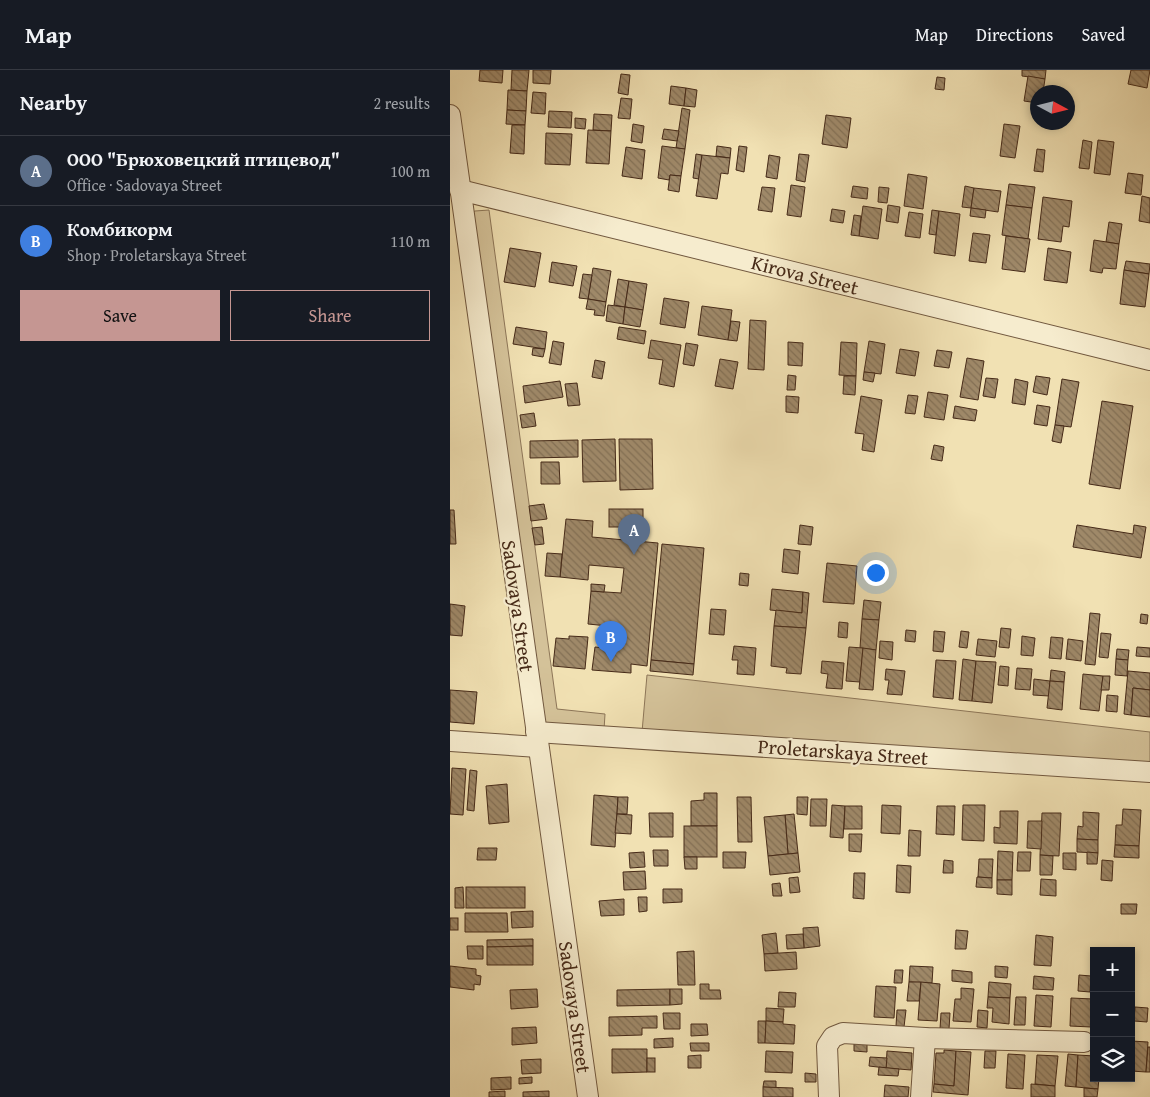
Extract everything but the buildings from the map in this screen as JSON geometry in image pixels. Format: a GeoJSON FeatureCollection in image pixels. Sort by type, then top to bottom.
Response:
{"type":"FeatureCollection","features":[{"type":"Feature","properties":{"kind":"street","name":"Sadovaya Street"},"geometry":{"type":"LineString","coordinates":[[450,115],[456,182],[588,1097]]}},
{"type":"Feature","properties":{"kind":"street","name":"Kirova Street"},"geometry":{"type":"LineString","coordinates":[[456,182],[1150,360]]}},
{"type":"Feature","properties":{"kind":"street","name":"Proletarskaya Street"},"geometry":{"type":"LineString","coordinates":[[450,741],[537,739],[1150,772]]}},
{"type":"Feature","properties":{"kind":"street"},"geometry":{"type":"LineString","coordinates":[[829,1097],[827,1046],[830,1039],[843,1033],[925,1038],[1084,1042]]}},
{"type":"Feature","properties":{"kind":"street"},"geometry":{"type":"LineString","coordinates":[[922,1097],[925,1038]]}},
{"type":"Feature","properties":{"kind":"shaded area"},"geometry":{"type":"Polygon","coordinates":[[[489,210],[557,709],[605,714],[604,730],[540,726],[470,213],[489,210]]]}},
{"type":"Feature","properties":{"kind":"shaded area"},"geometry":{"type":"Polygon","coordinates":[[[647,675],[1150,732],[1150,766],[642,732],[647,675]]]}},
{"type":"Feature","properties":{"kind":"place","name":"ООО \"Брюховецкий птицевод\""},"geometry":{"type":"Point","coordinates":[634,555]}},
{"type":"Feature","properties":{"kind":"place","name":"Комбикорм"},"geometry":{"type":"Point","coordinates":[611,662]}}]}
